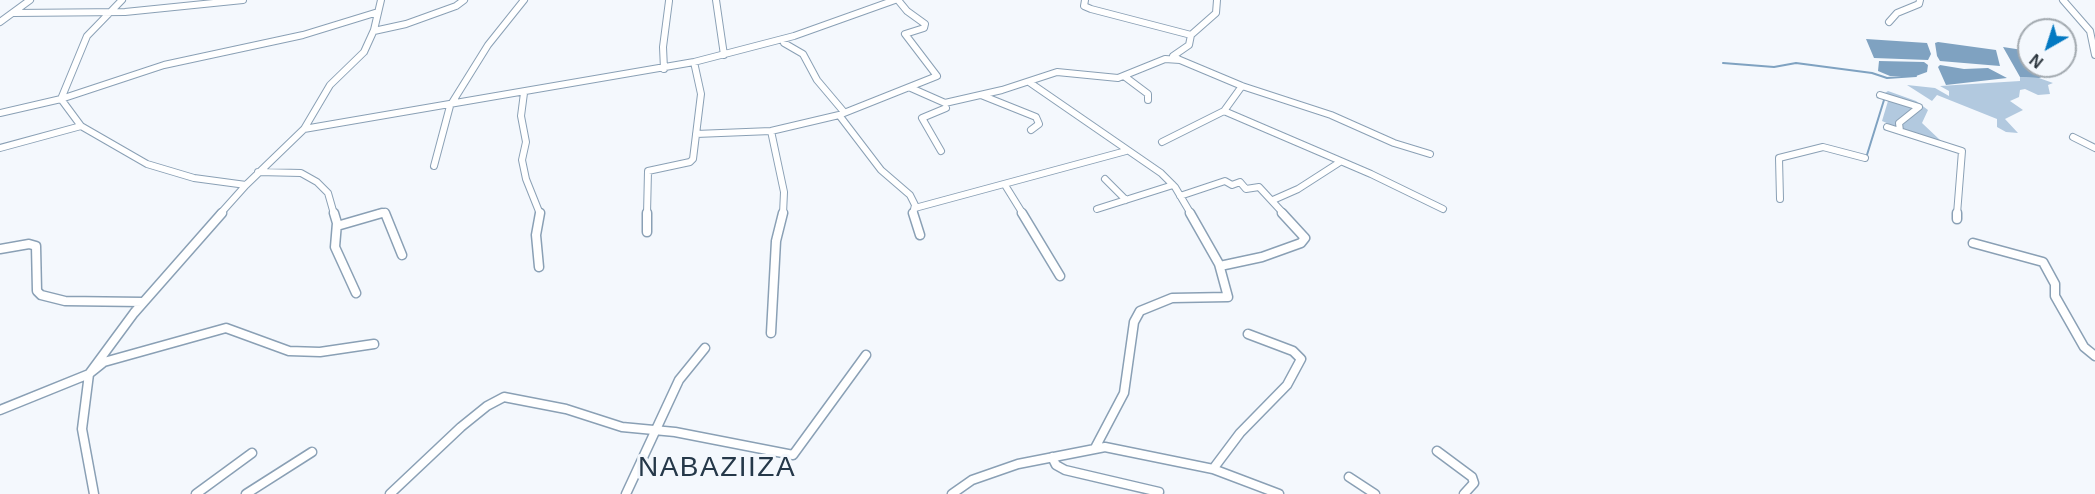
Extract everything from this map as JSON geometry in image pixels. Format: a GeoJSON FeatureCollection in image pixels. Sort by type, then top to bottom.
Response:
{"type":"FeatureCollection","features":[{"type":"Feature","properties":{"kind":"street"},"geometry":{"type":"LineString","coordinates":[[2,20],[30,0]]}},
{"type":"Feature","properties":{"kind":"street"},"geometry":{"type":"LineString","coordinates":[[61,99],[87,36],[122,0]]}},
{"type":"Feature","properties":{"kind":"street"},"geometry":{"type":"LineString","coordinates":[[13,13],[173,9],[243,0]]}},
{"type":"Feature","properties":{"kind":"street"},"geometry":{"type":"LineString","coordinates":[[94,494],[82,429],[89,374],[144,302],[246,185],[304,129],[330,86],[364,52],[374,31],[381,0]]}},
{"type":"Feature","properties":{"kind":"street"},"geometry":{"type":"LineString","coordinates":[[374,31],[406,24],[456,6],[464,0]]}},
{"type":"Feature","properties":{"kind":"street"},"geometry":{"type":"LineString","coordinates":[[434,165],[450,106],[488,45],[524,0]]}},
{"type":"Feature","properties":{"kind":"street"},"geometry":{"type":"LineString","coordinates":[[716,0],[724,55]]}},
{"type":"Feature","properties":{"kind":"street"},"geometry":{"type":"LineString","coordinates":[[304,129],[664,69],[783,39],[896,0],[925,24],[925,28],[905,34],[937,75],[931,81],[842,114],[771,131],[696,134]]}},
{"type":"Feature","properties":{"kind":"street"},"geometry":{"type":"LineString","coordinates":[[1085,0],[1084,6],[1091,9],[1191,35]]}},
{"type":"Feature","properties":{"kind":"street"},"geometry":{"type":"LineString","coordinates":[[1217,0],[1216,13],[1191,35],[1191,43],[1173,56],[1220,74],[1242,86],[1331,116],[1394,143],[1430,154]]}},
{"type":"Feature","properties":{"kind":"street"},"geometry":{"type":"LineString","coordinates":[[1889,22],[1897,13],[1919,4],[1920,0]]}},
{"type":"Feature","properties":{"kind":"street"},"geometry":{"type":"LineString","coordinates":[[2063,0],[2090,30],[2090,40],[2095,55]]}},
{"type":"Feature","properties":{"kind":"street"},"geometry":{"type":"LineString","coordinates":[[664,69],[663,47],[669,1]]}},
{"type":"Feature","properties":{"kind":"street"},"geometry":{"type":"LineString","coordinates":[[0,113],[61,99],[164,65],[303,34],[378,12]]}},
{"type":"Feature","properties":{"kind":"street"},"geometry":{"type":"LineString","coordinates":[[783,39],[784,43],[803,54],[817,80],[881,171],[910,195],[920,235]]}},
{"type":"Feature","properties":{"kind":"street"},"geometry":{"type":"LineString","coordinates":[[911,88],[924,96],[945,103],[1029,82],[1058,72],[1110,78],[1124,76],[1165,59],[1180,60]]}},
{"type":"Feature","properties":{"kind":"street"},"geometry":{"type":"LineString","coordinates":[[647,232],[648,171],[692,161],[701,94],[694,62]]}},
{"type":"Feature","properties":{"kind":"street"},"geometry":{"type":"LineString","coordinates":[[1124,76],[1148,94],[1148,100]]}},
{"type":"Feature","properties":{"kind":"street"},"geometry":{"type":"LineString","coordinates":[[1029,82],[1126,152],[1161,173],[1173,185],[1220,266],[1226,283],[1227,297],[1172,298],[1140,311],[1134,322],[1124,393],[1095,448]]}},
{"type":"Feature","properties":{"kind":"street"},"geometry":{"type":"LineString","coordinates":[[1162,142],[1224,111],[1242,86]]}},
{"type":"Feature","properties":{"kind":"street"},"geometry":{"type":"LineString","coordinates":[[524,93],[521,116],[526,142],[522,160],[526,179],[540,214],[536,235],[539,267]]}},
{"type":"Feature","properties":{"kind":"street"},"geometry":{"type":"LineString","coordinates":[[981,95],[1036,117],[1039,124],[1031,130]]}},
{"type":"Feature","properties":{"kind":"street"},"geometry":{"type":"LineString","coordinates":[[1880,95],[1919,107],[1899,123],[1900,131]]}},
{"type":"Feature","properties":{"kind":"street"},"geometry":{"type":"LineString","coordinates":[[61,99],[81,126],[128,154],[167,172],[246,185]]}},
{"type":"Feature","properties":{"kind":"street"},"geometry":{"type":"LineString","coordinates":[[941,150],[922,118],[946,108]]}},
{"type":"Feature","properties":{"kind":"street"},"geometry":{"type":"LineString","coordinates":[[1224,111],[1443,209]]}},
{"type":"Feature","properties":{"kind":"street"},"geometry":{"type":"LineString","coordinates":[[0,148],[81,126]]}},
{"type":"Feature","properties":{"kind":"street"},"geometry":{"type":"LineString","coordinates":[[1887,127],[1962,151],[1957,219]]}},
{"type":"Feature","properties":{"kind":"street"},"geometry":{"type":"LineString","coordinates":[[771,131],[784,192],[782,223],[776,241],[771,333]]}},
{"type":"Feature","properties":{"kind":"street"},"geometry":{"type":"LineString","coordinates":[[2073,137],[2095,148]]}},
{"type":"Feature","properties":{"kind":"street"},"geometry":{"type":"LineString","coordinates":[[1780,199],[1779,158],[1823,147],[1865,158]]}},
{"type":"Feature","properties":{"kind":"street"},"geometry":{"type":"LineString","coordinates":[[915,208],[1126,152]]}},
{"type":"Feature","properties":{"kind":"street"},"geometry":{"type":"LineString","coordinates":[[1273,200],[1298,189],[1340,162]]}},
{"type":"Feature","properties":{"kind":"street"},"geometry":{"type":"LineString","coordinates":[[258,172],[301,173],[317,182],[328,193],[337,226],[335,247],[356,293]]}},
{"type":"Feature","properties":{"kind":"street"},"geometry":{"type":"LineString","coordinates":[[1105,179],[1126,200]]}},
{"type":"Feature","properties":{"kind":"street"},"geometry":{"type":"LineString","coordinates":[[1180,196],[1225,181],[1232,185],[1240,182],[1246,189],[1259,187],[1305,238],[1301,243],[1262,257],[1220,266]]}},
{"type":"Feature","properties":{"kind":"street"},"geometry":{"type":"LineString","coordinates":[[1005,185],[1060,276]]}},
{"type":"Feature","properties":{"kind":"street"},"geometry":{"type":"LineString","coordinates":[[1097,209],[1173,185]]}},
{"type":"Feature","properties":{"kind":"street"},"geometry":{"type":"LineString","coordinates":[[337,226],[385,212],[402,255]]}},
{"type":"Feature","properties":{"kind":"street"},"geometry":{"type":"LineString","coordinates":[[1973,243],[2043,262],[2055,284],[2055,296],[2084,347],[2095,356]]}},
{"type":"Feature","properties":{"kind":"street"},"geometry":{"type":"LineString","coordinates":[[0,249],[29,244],[38,248],[37,291],[41,295],[65,301],[144,302]]}},
{"type":"Feature","properties":{"kind":"street"},"geometry":{"type":"LineString","coordinates":[[0,410],[89,374],[104,362],[226,328],[234,329],[289,351],[329,351],[374,344]]}},
{"type":"Feature","properties":{"kind":"street"},"geometry":{"type":"LineString","coordinates":[[1213,469],[1240,433],[1287,385],[1301,359],[1293,351],[1248,334]]}},
{"type":"Feature","properties":{"kind":"street"},"geometry":{"type":"LineString","coordinates":[[626,494],[679,380],[705,348]]}},
{"type":"Feature","properties":{"kind":"street"},"geometry":{"type":"LineString","coordinates":[[390,494],[461,427],[487,406],[504,398],[546,404],[622,427],[654,432],[675,432],[793,455],[866,355]]}},
{"type":"Feature","properties":{"kind":"street"},"geometry":{"type":"LineString","coordinates":[[952,494],[972,480],[1001,469],[1095,448],[1118,449],[1213,469],[1279,494]]}},
{"type":"Feature","properties":{"kind":"street"},"geometry":{"type":"LineString","coordinates":[[1437,451],[1472,477],[1474,483],[1464,494]]}},
{"type":"Feature","properties":{"kind":"street"},"geometry":{"type":"LineString","coordinates":[[246,494],[312,452]]}},
{"type":"Feature","properties":{"kind":"street"},"geometry":{"type":"LineString","coordinates":[[196,494],[252,453]]}},
{"type":"Feature","properties":{"kind":"street"},"geometry":{"type":"LineString","coordinates":[[1052,457],[1056,465],[1065,470],[1159,492]]}},
{"type":"Feature","properties":{"kind":"street"},"geometry":{"type":"LineString","coordinates":[[1349,477],[1375,494]]}},
{"type":"Feature","properties":{"kind":"shaded area"},"geometry":{"type":"Polygon","coordinates":[[[1866,39],[1927,43],[1931,54],[1928,60],[1874,58],[1866,39]]]}},
{"type":"Feature","properties":{"kind":"shaded area"},"geometry":{"type":"Polygon","coordinates":[[[1935,43],[1996,50],[2000,66],[1940,61],[1935,43]]]}},
{"type":"Feature","properties":{"kind":"shaded area"},"geometry":{"type":"Polygon","coordinates":[[[2003,47],[2017,49],[2017,72],[2003,47]]]}},
{"type":"Feature","properties":{"kind":"shaded area"},"geometry":{"type":"Polygon","coordinates":[[[1879,61],[1924,62],[1928,65],[1927,72],[1916,76],[1890,76],[1878,71],[1879,61]]]}},
{"type":"Feature","properties":{"kind":"shaded area"},"geometry":{"type":"Polygon","coordinates":[[[1940,65],[1964,69],[1988,68],[2007,78],[1946,85],[1938,67],[1940,65]]]}},
{"type":"Feature","properties":{"kind":"shaded area"},"geometry":{"type":"Polygon","coordinates":[[[2020,78],[2039,78],[2053,83],[2048,85],[2050,94],[2038,95],[2025,89],[2020,90],[2019,97],[2010,101],[2023,110],[2005,119],[2018,133],[2006,132],[1997,127],[1997,119],[1937,95],[1932,101],[1907,85],[1935,88],[1949,96],[1949,91],[1940,86],[2020,81],[2020,78]]]}},
{"type":"Feature","properties":{"kind":"shaded area"},"geometry":{"type":"Polygon","coordinates":[[[1888,91],[1916,101],[1928,110],[1922,123],[1940,140],[1928,141],[1882,121],[1888,101],[1885,93],[1888,91]]]}},
{"type":"Feature","properties":{"kind":"waterway"},"geometry":{"type":"LineString","coordinates":[[1723,63],[1774,67],[1796,63],[1872,73],[1887,78],[1916,76]]}},
{"type":"Feature","properties":{"kind":"waterway"},"geometry":{"type":"LineString","coordinates":[[1866,158],[1884,100]]}},
{"type":"Feature","properties":{"kind":"district","name":"NABAZIIZA"},"geometry":{"type":"Point","coordinates":[717,468]}}]}
